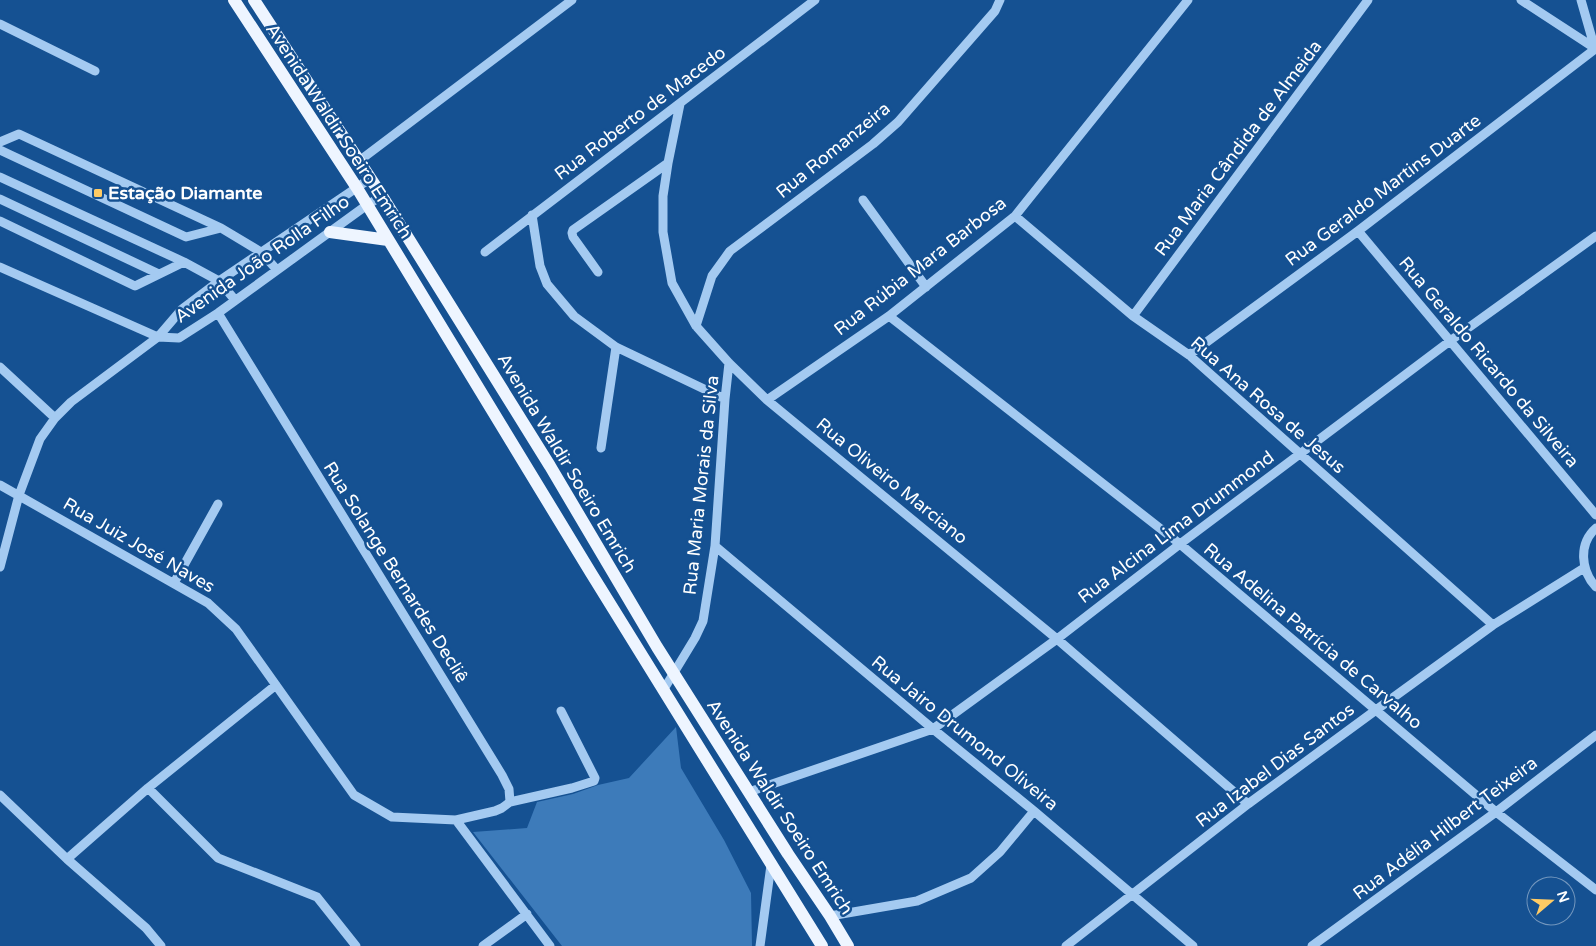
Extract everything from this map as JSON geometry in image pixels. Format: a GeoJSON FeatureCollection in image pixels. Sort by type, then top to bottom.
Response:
{"type":"FeatureCollection","features":[{"type":"Feature","properties":{"kind":"main road","name":"Avenida Waldir Soeiro Emrich"},"geometry":{"type":"LineString","coordinates":[[234,0],[357,188],[590,573],[664,689],[822,946]]}},
{"type":"Feature","properties":{"kind":"main road","name":"Avenida Waldir Soeiro Emrich"},"geometry":{"type":"LineString","coordinates":[[254,0],[371,178],[550,466],[673,672],[848,946]]}},
{"type":"Feature","properties":{"kind":"main road"},"geometry":{"type":"LineString","coordinates":[[330,232],[388,240]]}},
{"type":"Feature","properties":{"kind":"street"},"geometry":{"type":"LineString","coordinates":[[360,161],[572,0]]}},
{"type":"Feature","properties":{"kind":"street","name":"Rua Roberto de Macedo"},"geometry":{"type":"LineString","coordinates":[[485,252],[814,0]]}},
{"type":"Feature","properties":{"kind":"street","name":"Rua Romanzeira"},"geometry":{"type":"LineString","coordinates":[[696,326],[712,276],[730,251],[873,144],[898,122],[995,12],[1000,0]]}},
{"type":"Feature","properties":{"kind":"street","name":"Rua Rúbia Mara Barbosa"},"geometry":{"type":"LineString","coordinates":[[767,400],[889,316],[1015,216],[1188,0]]}},
{"type":"Feature","properties":{"kind":"street","name":"Rua Maria Cândida de Almeida"},"geometry":{"type":"LineString","coordinates":[[1133,316],[1368,0]]}},
{"type":"Feature","properties":{"kind":"street"},"geometry":{"type":"LineString","coordinates":[[1521,0],[1596,49]]}},
{"type":"Feature","properties":{"kind":"street"},"geometry":{"type":"LineString","coordinates":[[1581,0],[1596,49]]}},
{"type":"Feature","properties":{"kind":"street"},"geometry":{"type":"LineString","coordinates":[[0,24],[95,71]]}},
{"type":"Feature","properties":{"kind":"street","name":"Rua Geraldo Martins Duarte"},"geometry":{"type":"LineString","coordinates":[[1189,355],[1358,231],[1596,49]]}},
{"type":"Feature","properties":{"kind":"street","name":"Rua Oliveiro Marciano"},"geometry":{"type":"LineString","coordinates":[[680,104],[663,196],[663,232],[672,283],[696,326],[767,400],[1057,639],[1248,804]]}},
{"type":"Feature","properties":{"kind":"street"},"geometry":{"type":"LineString","coordinates":[[0,142],[19,134],[221,228],[261,252],[277,270]]}},
{"type":"Feature","properties":{"kind":"street"},"geometry":{"type":"LineString","coordinates":[[0,150],[186,237],[221,228]]}},
{"type":"Feature","properties":{"kind":"street"},"geometry":{"type":"LineString","coordinates":[[598,272],[573,237],[573,230],[668,163]]}},
{"type":"Feature","properties":{"kind":"street"},"geometry":{"type":"LineString","coordinates":[[0,177],[184,262],[220,281],[235,300]]}},
{"type":"Feature","properties":{"kind":"street","name":"Avenida João Rolla Filho"},"geometry":{"type":"LineString","coordinates":[[0,567],[20,495],[40,439],[55,418],[72,402],[158,337],[182,309],[261,252],[371,178]]}},
{"type":"Feature","properties":{"kind":"street","name":"Avenida João Rolla Filho"},"geometry":{"type":"LineString","coordinates":[[158,337],[179,338],[218,313],[382,196]]}},
{"type":"Feature","properties":{"kind":"street"},"geometry":{"type":"LineString","coordinates":[[0,199],[159,274]]}},
{"type":"Feature","properties":{"kind":"street"},"geometry":{"type":"LineString","coordinates":[[863,200],[926,286]]}},
{"type":"Feature","properties":{"kind":"street"},"geometry":{"type":"LineString","coordinates":[[532,215],[540,266],[547,284],[574,316],[616,347],[725,400]]}},
{"type":"Feature","properties":{"kind":"street","name":"Rua Ana Rosa de Jesus"},"geometry":{"type":"LineString","coordinates":[[1015,216],[1133,316],[1189,355],[1493,625]]}},
{"type":"Feature","properties":{"kind":"street"},"geometry":{"type":"LineString","coordinates":[[0,221],[135,286],[184,262]]}},
{"type":"Feature","properties":{"kind":"street","name":"Rua Geraldo Ricardo da Silveira"},"geometry":{"type":"LineString","coordinates":[[1358,231],[1596,515]]}},
{"type":"Feature","properties":{"kind":"street","name":"Rua Alcina Lima Drummond"},"geometry":{"type":"LineString","coordinates":[[749,792],[933,729],[1057,639],[1450,341],[1596,236]]}},
{"type":"Feature","properties":{"kind":"street"},"geometry":{"type":"LineString","coordinates":[[0,267],[158,337]]}},
{"type":"Feature","properties":{"kind":"street","name":"Rua Solange Bernardes Decliê"},"geometry":{"type":"LineString","coordinates":[[218,313],[502,775],[509,789],[510,802]]}},
{"type":"Feature","properties":{"kind":"street","name":"Rua Adelina Patrícia de Carvalho"},"geometry":{"type":"LineString","coordinates":[[889,316],[1180,544],[1496,812],[1596,890]]}},
{"type":"Feature","properties":{"kind":"street"},"geometry":{"type":"LineString","coordinates":[[601,448],[616,347]]}},
{"type":"Feature","properties":{"kind":"street","name":"Rua Maria Morais da Silva"},"geometry":{"type":"LineString","coordinates":[[664,689],[695,638],[703,621],[715,546],[725,400],[730,363]]}},
{"type":"Feature","properties":{"kind":"street"},"geometry":{"type":"LineString","coordinates":[[0,367],[55,418]]}},
{"type":"Feature","properties":{"kind":"street","name":"Rua Juiz José Naves"},"geometry":{"type":"LineString","coordinates":[[0,485],[208,603],[236,629],[354,795],[392,817],[456,820]]}},
{"type":"Feature","properties":{"kind":"street"},"geometry":{"type":"LineString","coordinates":[[174,583],[218,504]]}},
{"type":"Feature","properties":{"kind":"street"},"geometry":{"type":"LineString","coordinates":[[1596,528],[1586,542],[1583,555],[1584,568],[1596,587]]}},
{"type":"Feature","properties":{"kind":"street","name":"Rua Jairo Drumond Oliveira"},"geometry":{"type":"LineString","coordinates":[[715,546],[1193,946]]}},
{"type":"Feature","properties":{"kind":"street","name":"Rua Izabel Dias Santos"},"geometry":{"type":"LineString","coordinates":[[1066,946],[1248,804],[1376,710],[1493,625],[1584,568]]}},
{"type":"Feature","properties":{"kind":"street"},"geometry":{"type":"LineString","coordinates":[[67,859],[148,788],[276,685]]}},
{"type":"Feature","properties":{"kind":"street"},"geometry":{"type":"LineString","coordinates":[[550,946],[456,820],[495,811],[510,802],[594,781],[561,711]]}},
{"type":"Feature","properties":{"kind":"street","name":"Rua Adélia Hilbert Teixeira"},"geometry":{"type":"LineString","coordinates":[[1312,946],[1496,812],[1596,735]]}},
{"type":"Feature","properties":{"kind":"street"},"geometry":{"type":"LineString","coordinates":[[148,788],[218,858],[317,897],[356,946]]}},
{"type":"Feature","properties":{"kind":"street"},"geometry":{"type":"LineString","coordinates":[[0,795],[67,859],[146,928],[161,946]]}},
{"type":"Feature","properties":{"kind":"street"},"geometry":{"type":"LineString","coordinates":[[830,916],[917,901],[971,878],[1000,852],[1034,811]]}},
{"type":"Feature","properties":{"kind":"street"},"geometry":{"type":"LineString","coordinates":[[760,946],[771,865]]}},
{"type":"Feature","properties":{"kind":"street"},"geometry":{"type":"LineString","coordinates":[[483,946],[526,914]]}},
{"type":"Feature","properties":{"kind":"building"},"geometry":{"type":"Polygon","coordinates":[[[676,727],[681,768],[724,840],[751,893],[752,946],[562,946],[473,832],[527,828],[537,802],[629,778],[676,727]]]}},
{"type":"Feature","properties":{"kind":"place","name":"Estação Diamante"},"geometry":{"type":"Point","coordinates":[98,193]}}]}
